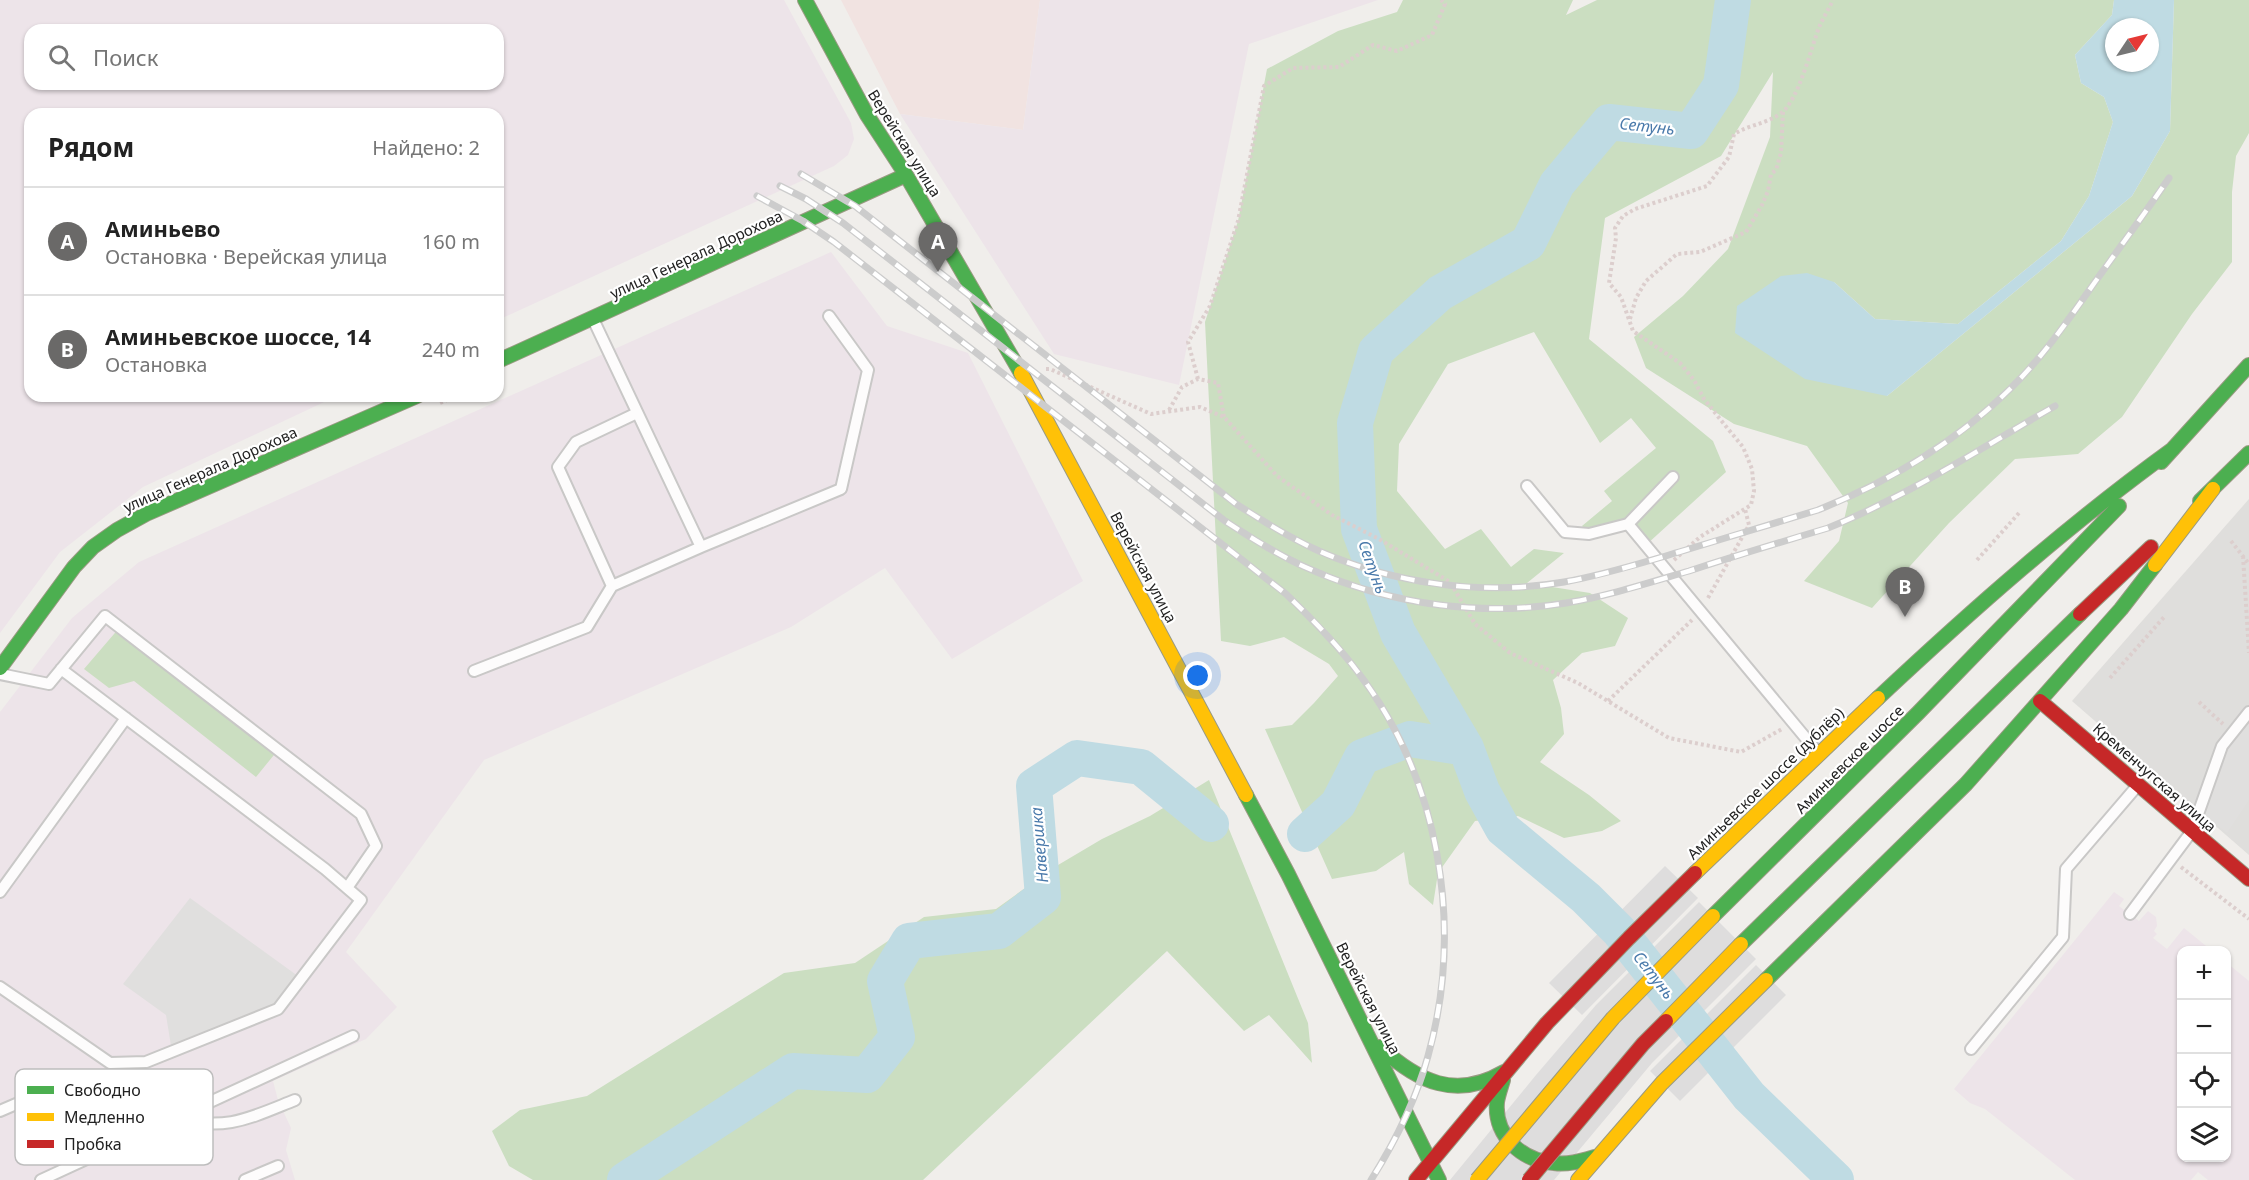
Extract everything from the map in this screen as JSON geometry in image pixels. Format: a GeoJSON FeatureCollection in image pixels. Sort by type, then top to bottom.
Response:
{"type":"FeatureCollection","features":[{"type":"Feature","properties":{"kind":"street","name":"Верейская улица"},"geometry":{"type":"LineString","coordinates":[[805,0],[867,115],[906,175],[1021,373],[1232,766],[1370,1037],[1439,1180]]}},
{"type":"Feature","properties":{"kind":"street","name":"улица Генерала Дорохова"},"geometry":{"type":"LineString","coordinates":[[504,357],[906,175]]}},
{"type":"Feature","properties":{"kind":"street","name":"Аминьевское шоссе"},"geometry":{"type":"LineString","coordinates":[[1477,1180],[1613,1018],[1985,648],[2249,365]]}},
{"type":"Feature","properties":{"kind":"street","name":"улица Генерала Дорохова"},"geometry":{"type":"LineString","coordinates":[[0,668],[74,567],[93,547],[117,530],[146,514],[403,402]]}},
{"type":"Feature","properties":{"kind":"street","name":"Аминьевское шоссе (дублёр)"},"geometry":{"type":"LineString","coordinates":[[1416,1180],[1567,1001],[1683,884],[1928,651],[2022,566],[2118,487],[2173,449]]}},
{"type":"Feature","properties":{"kind":"street"},"geometry":{"type":"LineString","coordinates":[[1529,1180],[1643,1044],[1741,944],[2016,675],[2249,453]]}},
{"type":"Feature","properties":{"kind":"street"},"geometry":{"type":"LineString","coordinates":[[1578,1180],[1662,1083],[1965,784],[2121,609],[2213,489]]}},
{"type":"Feature","properties":{"kind":"street","name":"Кременчугская улица"},"geometry":{"type":"LineString","coordinates":[[2040,701],[2249,879]]}},
{"type":"Feature","properties":{"kind":"street"},"geometry":{"type":"LineString","coordinates":[[1370,1037],[1394,1061],[1415,1075],[1442,1086],[1478,1085],[1494,1079],[1508,1069]]}},
{"type":"Feature","properties":{"kind":"street"},"geometry":{"type":"LineString","coordinates":[[1508,1069],[1498,1091],[1496,1115],[1502,1138],[1516,1156],[1537,1168],[1561,1171],[1584,1165],[1603,1150]]}},
{"type":"Feature","properties":{"kind":"lane"},"geometry":{"type":"LineString","coordinates":[[474,671],[587,627],[612,586],[841,489],[868,370],[829,316]]}},
{"type":"Feature","properties":{"kind":"lane"},"geometry":{"type":"LineString","coordinates":[[593,319],[701,547]]}},
{"type":"Feature","properties":{"kind":"lane"},"geometry":{"type":"LineString","coordinates":[[612,586],[558,466],[576,442],[637,413]]}},
{"type":"Feature","properties":{"kind":"lane"},"geometry":{"type":"LineString","coordinates":[[1527,486],[1566,532],[1588,534],[1628,524],[1673,477]]}},
{"type":"Feature","properties":{"kind":"lane"},"geometry":{"type":"LineString","coordinates":[[1628,524],[1819,754]]}},
{"type":"Feature","properties":{"kind":"lane"},"geometry":{"type":"LineString","coordinates":[[0,674],[49,684],[105,616],[361,814],[376,846],[347,888]]}},
{"type":"Feature","properties":{"kind":"lane"},"geometry":{"type":"LineString","coordinates":[[0,987],[110,1063],[146,1062],[278,1010],[361,900],[325,869],[61,669]]}},
{"type":"Feature","properties":{"kind":"lane"},"geometry":{"type":"LineString","coordinates":[[2130,914],[2192,831],[2222,746],[2249,712]]}},
{"type":"Feature","properties":{"kind":"lane"},"geometry":{"type":"LineString","coordinates":[[0,892],[126,718]]}},
{"type":"Feature","properties":{"kind":"lane"},"geometry":{"type":"LineString","coordinates":[[1971,1049],[2062,937],[2066,869],[2139,785]]}},
{"type":"Feature","properties":{"kind":"lane"},"geometry":{"type":"LineString","coordinates":[[213,1100],[352,1036]]}},
{"type":"Feature","properties":{"kind":"lane"},"geometry":{"type":"LineString","coordinates":[[213,1123],[239,1122],[295,1100]]}},
{"type":"Feature","properties":{"kind":"lane"},"geometry":{"type":"LineString","coordinates":[[0,1111],[15,1104]]}},
{"type":"Feature","properties":{"kind":"lane"},"geometry":{"type":"LineString","coordinates":[[41,1180],[73,1165]]}},
{"type":"Feature","properties":{"kind":"lane"},"geometry":{"type":"LineString","coordinates":[[245,1180],[278,1166]]}},
{"type":"Feature","properties":{"kind":"path"},"geometry":{"type":"LineString","coordinates":[[1198,379],[1188,342],[1210,306],[1238,221],[1264,86],[1293,68],[1339,67],[1373,45],[1397,51],[1432,35],[1445,4],[1441,0]]}},
{"type":"Feature","properties":{"kind":"path"},"geometry":{"type":"LineString","coordinates":[[1630,320],[1636,298],[1646,281],[1677,254],[1700,252],[1746,232],[1762,205],[1768,191],[1771,174],[1776,170],[1781,153],[1783,112],[1802,80],[1820,26],[1833,0]]}},
{"type":"Feature","properties":{"kind":"path"},"geometry":{"type":"LineString","coordinates":[[1665,568],[1700,537],[1751,505],[1754,491],[1752,469],[1743,447],[1704,399],[1694,380],[1680,363],[1633,331],[1621,297],[1609,283],[1616,238],[1615,228],[1623,216],[1635,209],[1707,186],[1729,157],[1734,134],[1747,127],[1761,125],[1783,112]]}},
{"type":"Feature","properties":{"kind":"path"},"geometry":{"type":"LineString","coordinates":[[1021,373],[1050,369],[1151,414],[1200,407],[1224,417],[1277,476],[1332,515],[1379,539],[1450,582],[1475,624],[1510,653],[1578,683],[1669,738],[1741,752],[1793,724]]}},
{"type":"Feature","properties":{"kind":"path"},"geometry":{"type":"LineString","coordinates":[[1168,411],[1182,387],[1198,379],[1218,384],[1224,417]]}},
{"type":"Feature","properties":{"kind":"path"},"geometry":{"type":"LineString","coordinates":[[434,405],[441,402]]}},
{"type":"Feature","properties":{"kind":"path"},"geometry":{"type":"LineString","coordinates":[[1608,701],[1701,612],[1749,525],[1745,509]]}},
{"type":"Feature","properties":{"kind":"path"},"geometry":{"type":"LineString","coordinates":[[1977,560],[2019,513]]}},
{"type":"Feature","properties":{"kind":"path"},"geometry":{"type":"LineString","coordinates":[[2232,541],[2249,564]]}},
{"type":"Feature","properties":{"kind":"path"},"geometry":{"type":"LineString","coordinates":[[2243,556],[2249,653]]}},
{"type":"Feature","properties":{"kind":"path"},"geometry":{"type":"LineString","coordinates":[[2110,678],[2165,616]]}},
{"type":"Feature","properties":{"kind":"path"},"geometry":{"type":"LineString","coordinates":[[2199,702],[2233,732]]}},
{"type":"Feature","properties":{"kind":"path"},"geometry":{"type":"LineString","coordinates":[[2171,859],[2249,919]]}},
{"type":"Feature","properties":{"kind":"shaded area"},"geometry":{"type":"Polygon","coordinates":[[[0,0],[784,0],[851,123],[854,139],[848,155],[834,166],[504,317],[504,108],[24,108],[24,402],[324,402],[143,487],[60,552],[0,633],[0,0]]]}},
{"type":"Feature","properties":{"kind":"shaded area"},"geometry":{"type":"Polygon","coordinates":[[[841,0],[1040,0],[1023,130],[900,114],[841,0]]]}},
{"type":"Feature","properties":{"kind":"shaded area"},"geometry":{"type":"Polygon","coordinates":[[[1040,0],[1378,0],[1249,44],[1179,385],[1054,354],[900,114],[1023,130],[1040,0]]]}},
{"type":"Feature","properties":{"kind":"shaded area"},"geometry":{"type":"Polygon","coordinates":[[[831,252],[887,326],[968,353],[1083,581],[952,659],[885,568],[791,627],[484,760],[346,952],[397,1007],[366,1039],[273,1081],[278,1100],[291,1128],[286,1150],[295,1180],[0,1180],[0,712],[72,618],[139,562],[496,402],[504,402],[504,398],[831,252]]]}},
{"type":"Feature","properties":{"kind":"shaded area"},"geometry":{"type":"Polygon","coordinates":[[[2249,499],[2249,855],[2072,701],[2249,499]]]}},
{"type":"Feature","properties":{"kind":"shaded area"},"geometry":{"type":"Polygon","coordinates":[[[2249,712],[2249,800],[2227,833],[2200,811],[2222,746],[2249,712]]]}},
{"type":"Feature","properties":{"kind":"shaded area"},"geometry":{"type":"Polygon","coordinates":[[[2114,892],[2124,899],[2119,906],[2139,921],[2148,911],[2156,917],[2157,926],[2154,931],[2157,934],[2153,938],[2167,949],[2184,928],[2206,946],[2177,946],[2177,1162],[2231,1162],[2231,966],[2249,981],[2249,1180],[2208,1180],[2198,1172],[2191,1180],[2075,1180],[1985,1109],[1970,1103],[1954,1089],[2114,892]]]}},
{"type":"Feature","properties":{"kind":"shaded area"},"geometry":{"type":"Polygon","coordinates":[[[190,898],[302,979],[278,1009],[172,1052],[166,1015],[123,984],[190,898]]]}},
{"type":"Feature","properties":{"kind":"green space"},"geometry":{"type":"Polygon","coordinates":[[[1403,0],[1573,0],[1566,15],[1597,0],[2114,0],[2112,15],[2105,18],[2105,23],[2075,55],[2081,83],[2104,97],[2113,122],[2089,196],[2061,241],[1958,324],[1875,319],[1834,282],[1887,396],[2132,196],[2170,131],[2174,0],[2249,0],[2249,133],[2236,156],[2232,192],[2232,262],[2192,314],[2122,417],[2078,454],[2015,459],[1949,523],[1872,608],[1804,581],[1839,541],[1848,503],[1807,446],[1734,424],[1646,368],[1634,337],[1683,296],[1728,249],[1770,137],[1773,72],[1721,156],[1605,218],[1589,339],[1713,441],[1726,472],[1646,545],[1628,524],[1589,534],[1582,526],[1612,501],[1604,491],[1656,448],[1631,418],[1600,443],[1534,332],[1448,364],[1399,444],[1397,491],[1445,549],[1481,529],[1511,567],[1534,549],[1564,553],[1527,583],[1590,593],[1628,618],[1615,646],[1582,653],[1553,680],[1561,708],[1564,734],[1540,762],[1589,795],[1621,821],[1602,831],[1564,838],[1518,816],[1475,821],[1438,873],[1433,905],[1409,884],[1404,852],[1376,871],[1332,879],[1265,729],[1292,725],[1314,703],[1338,676],[1329,664],[1284,637],[1250,646],[1221,641],[1205,322],[1238,221],[1267,69],[1338,31],[1397,12],[1403,0]]]}},
{"type":"Feature","properties":{"kind":"green space"},"geometry":{"type":"Polygon","coordinates":[[[120,627],[278,750],[256,777],[134,681],[109,688],[84,669],[120,627]]]}},
{"type":"Feature","properties":{"kind":"green space"},"geometry":{"type":"Polygon","coordinates":[[[1209,780],[1308,1023],[1312,1063],[1269,1015],[1244,1031],[1167,951],[923,1180],[533,1180],[509,1166],[492,1131],[520,1110],[587,1096],[784,973],[855,963],[924,917],[996,909],[1053,868],[1102,839],[1150,816],[1209,780]]]}},
{"type":"Feature","properties":{"kind":"water"},"geometry":{"type":"Polygon","coordinates":[[[2114,0],[2174,0],[2170,131],[2132,196],[1887,396],[1805,379],[1735,333],[1737,306],[1781,276],[1807,273],[1834,282],[1875,319],[1958,324],[2061,241],[2089,196],[2113,122],[2104,97],[2081,83],[2075,55],[2105,23],[2105,72],[2159,72],[2159,18],[2109,18],[2112,15],[2114,0]]]}},
{"type":"Feature","properties":{"kind":"pier"},"geometry":{"type":"Polygon","coordinates":[[[1665,866],[1698,898],[1582,1015],[1549,983],[1665,866]]]}},
{"type":"Feature","properties":{"kind":"pier"},"geometry":{"type":"Polygon","coordinates":[[[1699,902],[1756,959],[1652,1063],[1554,1180],[1450,1180],[1596,1005],[1699,902]]]}},
{"type":"Feature","properties":{"kind":"pier"},"geometry":{"type":"Polygon","coordinates":[[[1756,965],[1786,995],[1680,1101],[1650,1071],[1756,965]]]}},
{"type":"Feature","properties":{"kind":"waterway","name":"Сетунь"},"geometry":{"type":"LineString","coordinates":[[1733,0],[1721,85],[1691,131],[1609,122],[1557,184],[1528,243],[1440,293],[1376,351],[1355,423],[1359,529],[1398,633],[1466,748],[1482,791],[1503,829],[1586,898],[1619,931],[1749,1096],[1836,1180]]}},
{"type":"Feature","properties":{"kind":"waterway","name":"Навершка"},"geometry":{"type":"LineString","coordinates":[[1305,834],[1338,804],[1362,757],[1410,739],[1466,748]]}},
{"type":"Feature","properties":{"kind":"waterway","name":"Навершка"},"geometry":{"type":"LineString","coordinates":[[625,1180],[793,1071],[867,1075],[897,1037],[885,981],[909,941],[999,931],[1043,897],[1034,786],[1077,758],[1141,767],[1211,824]]}},
{"type":"Feature","properties":{"kind":"railway"},"geometry":{"type":"LineString","coordinates":[[801,174],[855,206],[1236,504],[1277,529],[1319,551],[1378,572],[1440,584],[1503,588],[1534,586],[1594,576],[1818,510],[1845,499],[1920,459],[1989,409],[2034,364],[2169,178]]}},
{"type":"Feature","properties":{"kind":"railway"},"geometry":{"type":"LineString","coordinates":[[780,186],[806,199],[843,223],[1225,521],[1278,554],[1312,570],[1342,582],[1404,599],[1469,608],[1534,607],[1597,597],[1689,571],[1828,528],[1858,515],[1944,471],[2055,406]]}},
{"type":"Feature","properties":{"kind":"railway"},"geometry":{"type":"LineString","coordinates":[[757,196],[803,221],[834,242],[1286,594],[1341,651],[1385,713],[1408,758],[1425,806],[1437,855],[1443,906],[1444,956],[1439,1007],[1423,1072],[1404,1120],[1371,1180]]}},
{"type":"Feature","properties":{"kind":"traffic: fast"},"geometry":{"type":"LineString","coordinates":[[805,0],[867,115],[906,175],[1021,373]]}},
{"type":"Feature","properties":{"kind":"traffic: fast"},"geometry":{"type":"LineString","coordinates":[[504,358],[906,175]]}},
{"type":"Feature","properties":{"kind":"traffic: fast"},"geometry":{"type":"LineString","coordinates":[[2161,462],[2249,365]]}},
{"type":"Feature","properties":{"kind":"traffic: fast"},"geometry":{"type":"LineString","coordinates":[[0,668],[74,567],[93,547],[117,530],[146,514],[403,402]]}},
{"type":"Feature","properties":{"kind":"traffic: fast"},"geometry":{"type":"LineString","coordinates":[[1878,698],[2021,569],[2173,449]]}},
{"type":"Feature","properties":{"kind":"traffic: fast"},"geometry":{"type":"LineString","coordinates":[[2200,501],[2249,453]]}},
{"type":"Feature","properties":{"kind":"traffic: fast"},"geometry":{"type":"LineString","coordinates":[[1713,916],[1918,713],[2119,506]]}},
{"type":"Feature","properties":{"kind":"traffic: fast"},"geometry":{"type":"LineString","coordinates":[[1766,980],[1966,784],[2121,609],[2155,565]]}},
{"type":"Feature","properties":{"kind":"traffic: fast"},"geometry":{"type":"LineString","coordinates":[[1741,944],[2080,614]]}},
{"type":"Feature","properties":{"kind":"traffic: fast"},"geometry":{"type":"LineString","coordinates":[[1246,795],[1288,874],[1439,1180]]}},
{"type":"Feature","properties":{"kind":"traffic: fast"},"geometry":{"type":"LineString","coordinates":[[1380,1047],[1409,1070],[1438,1083],[1454,1086],[1470,1085],[1504,1072]]}},
{"type":"Feature","properties":{"kind":"traffic: fast"},"geometry":{"type":"LineString","coordinates":[[1503,1080],[1497,1102],[1497,1114],[1505,1136],[1521,1152],[1542,1161],[1554,1163],[1569,1163],[1595,1157]]}},
{"type":"Feature","properties":{"kind":"traffic: slow"},"geometry":{"type":"LineString","coordinates":[[1021,373],[1246,795]]}},
{"type":"Feature","properties":{"kind":"traffic: slow"},"geometry":{"type":"LineString","coordinates":[[2155,565],[2213,489]]}},
{"type":"Feature","properties":{"kind":"traffic: slow"},"geometry":{"type":"LineString","coordinates":[[1695,873],[1878,698]]}},
{"type":"Feature","properties":{"kind":"traffic: slow"},"geometry":{"type":"LineString","coordinates":[[1477,1180],[1613,1018],[1713,916]]}},
{"type":"Feature","properties":{"kind":"traffic: slow"},"geometry":{"type":"LineString","coordinates":[[1666,1021],[1741,944]]}},
{"type":"Feature","properties":{"kind":"traffic: slow"},"geometry":{"type":"LineString","coordinates":[[1578,1180],[1662,1083],[1766,980]]}},
{"type":"Feature","properties":{"kind":"traffic: jam"},"geometry":{"type":"LineString","coordinates":[[2080,614],[2151,547]]}},
{"type":"Feature","properties":{"kind":"traffic: jam"},"geometry":{"type":"LineString","coordinates":[[2040,701],[2249,879]]}},
{"type":"Feature","properties":{"kind":"traffic: jam"},"geometry":{"type":"LineString","coordinates":[[1416,1180],[1547,1023],[1695,873]]}},
{"type":"Feature","properties":{"kind":"traffic: jam"},"geometry":{"type":"LineString","coordinates":[[1529,1180],[1643,1044],[1666,1021]]}},
{"type":"Feature","properties":{"kind":"place","name":"Аминьево"},"geometry":{"type":"Point","coordinates":[938,272]}},
{"type":"Feature","properties":{"kind":"place","name":"Аминьевское шоссе, 14"},"geometry":{"type":"Point","coordinates":[1905,617]}}]}
